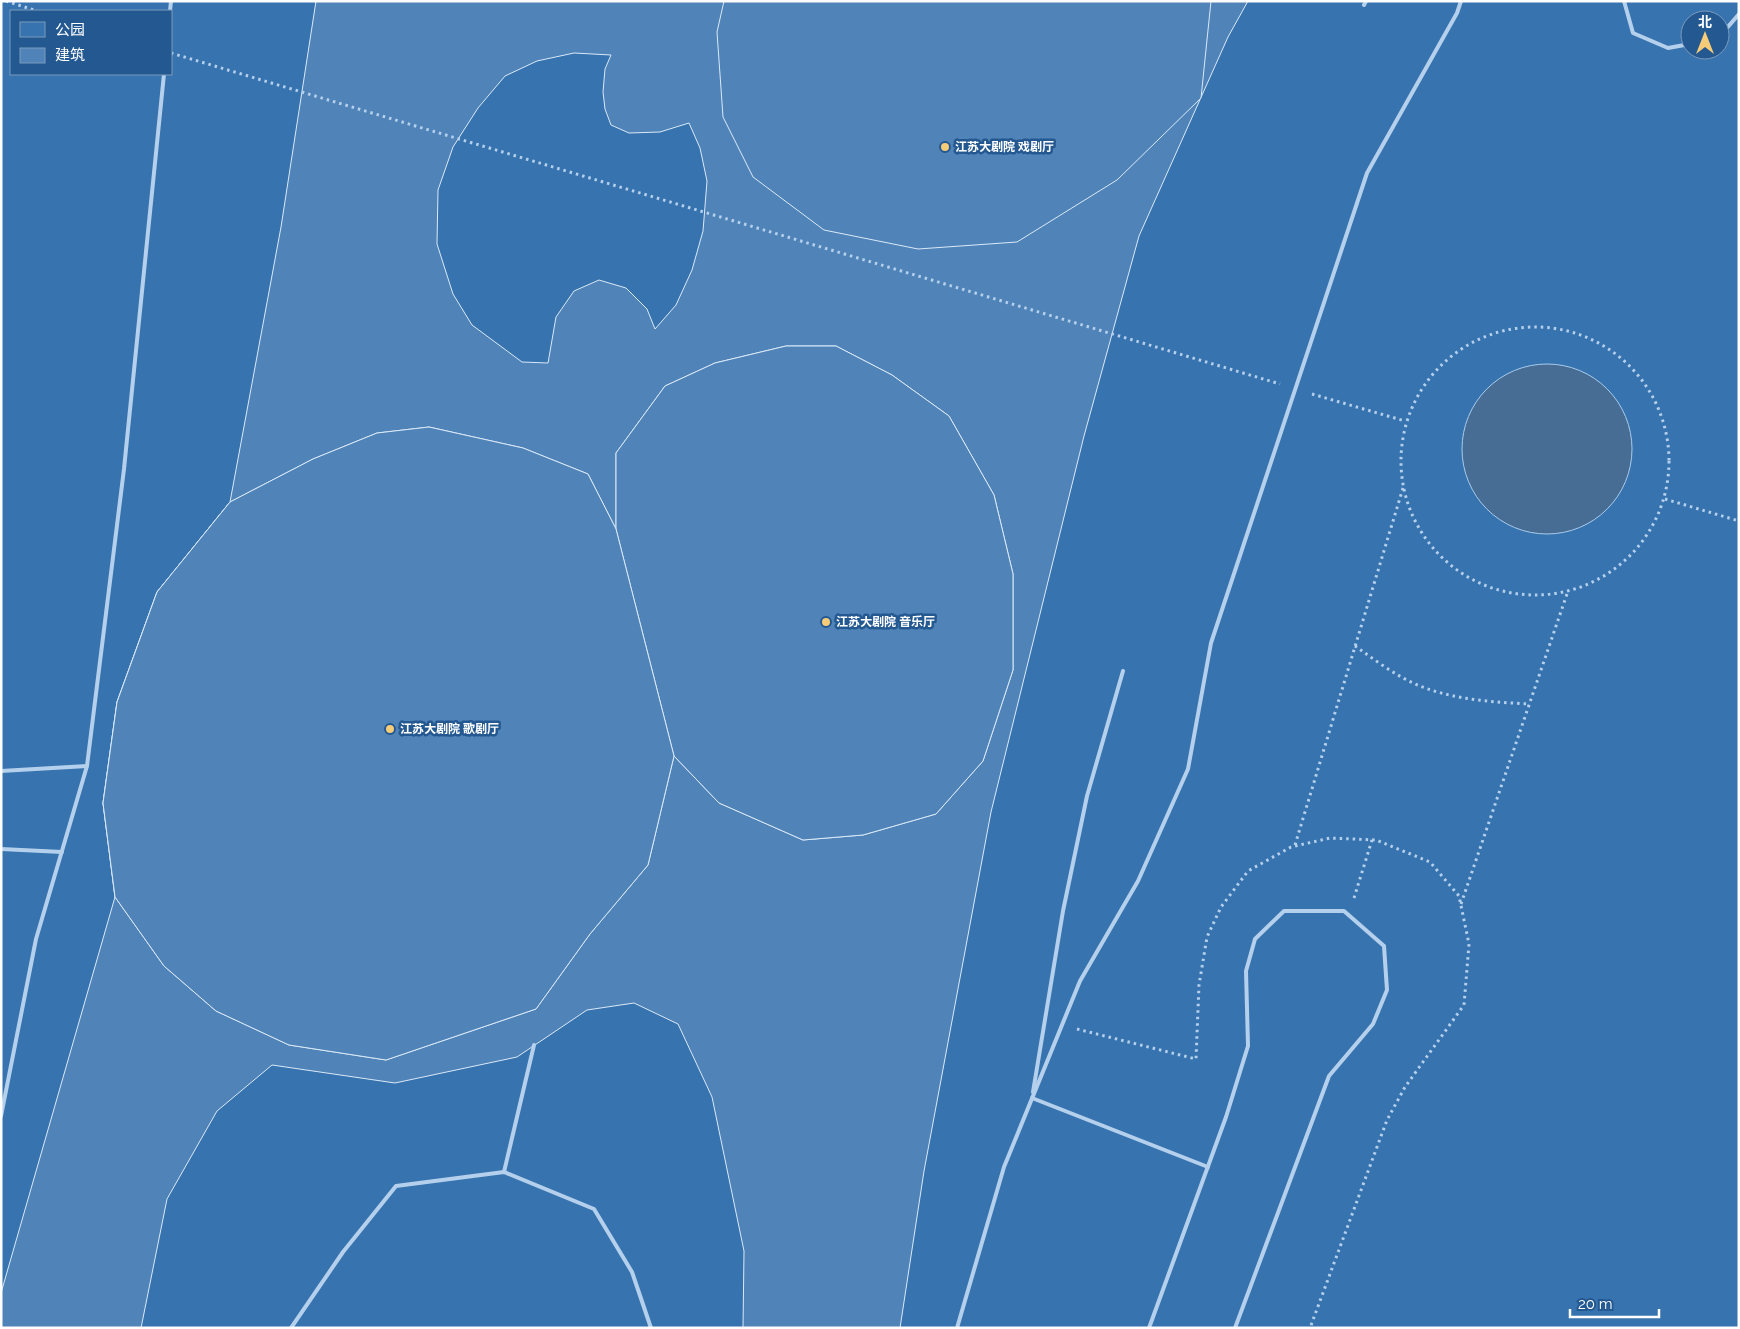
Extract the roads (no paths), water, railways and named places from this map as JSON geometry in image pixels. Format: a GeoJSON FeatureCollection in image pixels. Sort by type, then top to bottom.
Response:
{"type":"FeatureCollection","features":[{"type":"Feature","properties":{"kind":"lane"},"geometry":{"type":"LineString","coordinates":[[957,1328],[1004,1167],[1080,981],[1138,881],[1188,769],[1211,644],[1366,173],[1457,13],[1461,1]]}},
{"type":"Feature","properties":{"kind":"lane"},"geometry":{"type":"LineString","coordinates":[[1624,1],[1633,33],[1668,48],[1680,46]]}},
{"type":"Feature","properties":{"kind":"lane"},"geometry":{"type":"LineString","coordinates":[[1730,24],[1739,14]]}},
{"type":"Feature","properties":{"kind":"lane"},"geometry":{"type":"LineString","coordinates":[[1,1116],[36,939],[86,766],[124,468],[164,75]]}},
{"type":"Feature","properties":{"kind":"lane"},"geometry":{"type":"LineString","coordinates":[[1032,1099],[1065,902],[1088,796],[1122,671]]}},
{"type":"Feature","properties":{"kind":"lane"},"geometry":{"type":"LineString","coordinates":[[1,771],[86,766]]}},
{"type":"Feature","properties":{"kind":"lane"},"geometry":{"type":"LineString","coordinates":[[1,849],[62,852]]}},
{"type":"Feature","properties":{"kind":"lane"},"geometry":{"type":"LineString","coordinates":[[1150,1328],[1208,1167],[1248,1046],[1246,972],[1255,939],[1284,912],[1344,912],[1384,946],[1387,990],[1373,1024],[1329,1076],[1234,1328]]}},
{"type":"Feature","properties":{"kind":"lane"},"geometry":{"type":"LineString","coordinates":[[504,1172],[534,1045]]}},
{"type":"Feature","properties":{"kind":"lane"},"geometry":{"type":"LineString","coordinates":[[1032,1099],[1208,1167]]}},
{"type":"Feature","properties":{"kind":"lane"},"geometry":{"type":"LineString","coordinates":[[291,1328],[343,1252],[396,1186],[504,1172],[594,1209],[632,1272],[650,1328]]}},
{"type":"Feature","properties":{"kind":"place","name":"江苏大剧院 戏剧厅"},"geometry":{"type":"Point","coordinates":[945,147]}},
{"type":"Feature","properties":{"kind":"place","name":"江苏大剧院 音乐厅"},"geometry":{"type":"Point","coordinates":[826,622]}},
{"type":"Feature","properties":{"kind":"place","name":"江苏大剧院 歌剧厅"},"geometry":{"type":"Point","coordinates":[390,729]}}]}
